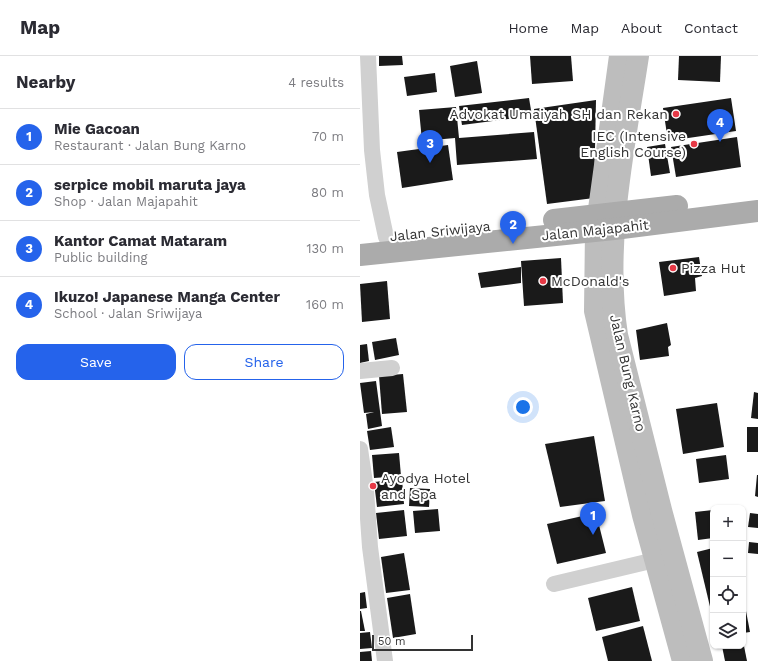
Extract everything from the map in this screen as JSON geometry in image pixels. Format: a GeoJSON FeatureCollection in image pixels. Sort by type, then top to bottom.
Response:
{"type":"FeatureCollection","features":[{"type":"Feature","properties":{"kind":"main road"},"geometry":{"type":"LineString","coordinates":[[606,222],[620,56]]}},
{"type":"Feature","properties":{"kind":"main road","name":"Jalan Bung Karno"},"geometry":{"type":"LineString","coordinates":[[638,56],[606,222],[612,273],[613,308],[652,512],[702,661]]}},
{"type":"Feature","properties":{"kind":"main road","name":"Jalan Sriwijaya"},"geometry":{"type":"LineString","coordinates":[[360,240],[606,222],[758,197]]}},
{"type":"Feature","properties":{"kind":"main road","name":"Jalan Majapahit"},"geometry":{"type":"LineString","coordinates":[[360,255],[606,222],[758,210]]}},
{"type":"Feature","properties":{"kind":"main road"},"geometry":{"type":"LineString","coordinates":[[652,512],[655,560],[683,661]]}},
{"type":"Feature","properties":{"kind":"street"},"geometry":{"type":"LineString","coordinates":[[368,56],[372,150],[377,195],[386,237]]}},
{"type":"Feature","properties":{"kind":"street"},"geometry":{"type":"LineString","coordinates":[[360,371],[392,368]]}},
{"type":"Feature","properties":{"kind":"street"},"geometry":{"type":"LineString","coordinates":[[360,449],[366,490],[365,547],[385,661]]}},
{"type":"Feature","properties":{"kind":"street"},"geometry":{"type":"LineString","coordinates":[[554,584],[655,560]]}},
{"type":"Feature","properties":{"kind":"building"},"geometry":{"type":"Polygon","coordinates":[[[379,56],[402,56],[403,65],[379,66],[379,56]]]}},
{"type":"Feature","properties":{"kind":"building"},"geometry":{"type":"Polygon","coordinates":[[[530,56],[571,56],[573,81],[532,84],[530,56]]]}},
{"type":"Feature","properties":{"kind":"building"},"geometry":{"type":"Polygon","coordinates":[[[679,56],[721,56],[720,82],[678,80],[679,56]]]}},
{"type":"Feature","properties":{"kind":"building"},"geometry":{"type":"Polygon","coordinates":[[[477,61],[482,93],[455,97],[450,66],[477,61]]]}},
{"type":"Feature","properties":{"kind":"building"},"geometry":{"type":"Polygon","coordinates":[[[435,73],[437,92],[407,96],[404,77],[435,73]]]}},
{"type":"Feature","properties":{"kind":"building"},"geometry":{"type":"Polygon","coordinates":[[[529,98],[532,116],[462,125],[459,106],[529,98]]]}},
{"type":"Feature","properties":{"kind":"building"},"geometry":{"type":"Polygon","coordinates":[[[731,98],[736,131],[668,141],[663,108],[731,98]]]}},
{"type":"Feature","properties":{"kind":"building"},"geometry":{"type":"Polygon","coordinates":[[[596,100],[594,198],[547,204],[534,109],[596,100]]]}},
{"type":"Feature","properties":{"kind":"building"},"geometry":{"type":"Polygon","coordinates":[[[456,107],[459,138],[534,132],[537,159],[457,165],[455,138],[422,141],[419,110],[456,107]]]}},
{"type":"Feature","properties":{"kind":"building"},"geometry":{"type":"Polygon","coordinates":[[[737,137],[741,167],[676,177],[671,147],[737,137]]]}},
{"type":"Feature","properties":{"kind":"building"},"geometry":{"type":"Polygon","coordinates":[[[665,144],[670,173],[651,176],[647,147],[665,144]]]}},
{"type":"Feature","properties":{"kind":"building"},"geometry":{"type":"Polygon","coordinates":[[[448,145],[453,180],[402,188],[397,152],[448,145]]]}},
{"type":"Feature","properties":{"kind":"building"},"geometry":{"type":"Polygon","coordinates":[[[699,257],[702,276],[695,278],[696,291],[664,296],[659,262],[699,257]]]}},
{"type":"Feature","properties":{"kind":"building"},"geometry":{"type":"Polygon","coordinates":[[[561,258],[563,303],[524,306],[521,261],[561,258]]]}},
{"type":"Feature","properties":{"kind":"building"},"geometry":{"type":"Polygon","coordinates":[[[521,267],[521,283],[481,288],[478,273],[521,267]]]}},
{"type":"Feature","properties":{"kind":"building"},"geometry":{"type":"Polygon","coordinates":[[[387,281],[390,319],[362,322],[360,284],[387,281]]]}},
{"type":"Feature","properties":{"kind":"building"},"geometry":{"type":"Polygon","coordinates":[[[667,323],[671,345],[668,347],[669,356],[640,360],[636,330],[667,323]]]}},
{"type":"Feature","properties":{"kind":"building"},"geometry":{"type":"Polygon","coordinates":[[[396,338],[399,355],[375,360],[372,342],[396,338]]]}},
{"type":"Feature","properties":{"kind":"building"},"geometry":{"type":"Polygon","coordinates":[[[367,344],[369,361],[360,363],[360,345],[367,344]]]}},
{"type":"Feature","properties":{"kind":"building"},"geometry":{"type":"Polygon","coordinates":[[[403,374],[407,412],[382,414],[379,376],[403,374]]]}},
{"type":"Feature","properties":{"kind":"building"},"geometry":{"type":"Polygon","coordinates":[[[376,381],[382,426],[368,429],[366,414],[374,412],[364,413],[360,383],[376,381]]]}},
{"type":"Feature","properties":{"kind":"building"},"geometry":{"type":"Polygon","coordinates":[[[754,392],[758,393],[758,419],[751,418],[754,392]]]}},
{"type":"Feature","properties":{"kind":"building"},"geometry":{"type":"Polygon","coordinates":[[[717,403],[724,447],[683,454],[676,409],[717,403]]]}},
{"type":"Feature","properties":{"kind":"building"},"geometry":{"type":"Polygon","coordinates":[[[391,427],[394,447],[370,450],[367,431],[391,427]]]}},
{"type":"Feature","properties":{"kind":"building"},"geometry":{"type":"Polygon","coordinates":[[[747,427],[758,427],[758,452],[747,452],[747,427]]]}},
{"type":"Feature","properties":{"kind":"building"},"geometry":{"type":"Polygon","coordinates":[[[594,436],[605,501],[560,507],[545,444],[594,436]]]}},
{"type":"Feature","properties":{"kind":"building"},"geometry":{"type":"Polygon","coordinates":[[[399,453],[401,476],[374,478],[372,455],[399,453]]]}},
{"type":"Feature","properties":{"kind":"building"},"geometry":{"type":"Polygon","coordinates":[[[726,455],[729,479],[699,483],[696,459],[726,455]]]}},
{"type":"Feature","properties":{"kind":"building"},"geometry":{"type":"Polygon","coordinates":[[[758,475],[758,497],[755,496],[758,475]]]}},
{"type":"Feature","properties":{"kind":"building"},"geometry":{"type":"Polygon","coordinates":[[[402,479],[404,504],[377,507],[374,482],[402,479]]]}},
{"type":"Feature","properties":{"kind":"building"},"geometry":{"type":"Polygon","coordinates":[[[410,488],[430,489],[429,507],[409,506],[410,488]]]}},
{"type":"Feature","properties":{"kind":"building"},"geometry":{"type":"Polygon","coordinates":[[[438,509],[440,531],[415,533],[413,511],[438,509]]]}},
{"type":"Feature","properties":{"kind":"building"},"geometry":{"type":"Polygon","coordinates":[[[404,510],[407,536],[379,539],[376,513],[404,510]]]}},
{"type":"Feature","properties":{"kind":"building"},"geometry":{"type":"Polygon","coordinates":[[[710,510],[710,538],[698,540],[695,512],[710,510]]]}},
{"type":"Feature","properties":{"kind":"building"},"geometry":{"type":"Polygon","coordinates":[[[596,513],[606,553],[557,564],[547,524],[596,513]]]}},
{"type":"Feature","properties":{"kind":"building"},"geometry":{"type":"Polygon","coordinates":[[[750,513],[758,514],[758,528],[748,527],[750,513]]]}},
{"type":"Feature","properties":{"kind":"building"},"geometry":{"type":"Polygon","coordinates":[[[749,542],[758,543],[758,554],[748,553],[749,542]]]}},
{"type":"Feature","properties":{"kind":"building"},"geometry":{"type":"Polygon","coordinates":[[[710,549],[710,607],[697,552],[710,549]]]}},
{"type":"Feature","properties":{"kind":"building"},"geometry":{"type":"Polygon","coordinates":[[[404,553],[410,590],[386,593],[381,557],[404,553]]]}},
{"type":"Feature","properties":{"kind":"building"},"geometry":{"type":"Polygon","coordinates":[[[632,587],[640,621],[596,631],[588,598],[632,587]]]}},
{"type":"Feature","properties":{"kind":"building"},"geometry":{"type":"Polygon","coordinates":[[[365,592],[367,608],[360,609],[360,593],[365,592]]]}},
{"type":"Feature","properties":{"kind":"building"},"geometry":{"type":"Polygon","coordinates":[[[410,594],[416,634],[393,638],[387,598],[410,594]]]}},
{"type":"Feature","properties":{"kind":"building"},"geometry":{"type":"Polygon","coordinates":[[[361,611],[365,631],[360,631],[361,611]]]}},
{"type":"Feature","properties":{"kind":"building"},"geometry":{"type":"Polygon","coordinates":[[[746,611],[750,632],[746,633],[746,611]]]}},
{"type":"Feature","properties":{"kind":"building"},"geometry":{"type":"Polygon","coordinates":[[[643,626],[652,661],[608,661],[602,637],[643,626]]]}},
{"type":"Feature","properties":{"kind":"building"},"geometry":{"type":"Polygon","coordinates":[[[370,632],[372,648],[360,649],[360,633],[370,632]]]}},
{"type":"Feature","properties":{"kind":"building"},"geometry":{"type":"Polygon","coordinates":[[[723,649],[745,649],[747,661],[725,661],[723,649]]]}},
{"type":"Feature","properties":{"kind":"building"},"geometry":{"type":"Polygon","coordinates":[[[371,651],[372,661],[360,661],[360,652],[371,651]]]}},
{"type":"Feature","properties":{"kind":"place","name":"Advokat Umaiyah SH dan Rekan"},"geometry":{"type":"Point","coordinates":[676,114]}},
{"type":"Feature","properties":{"kind":"place","name":"Ikuzo! Japanese Manga Center"},"geometry":{"type":"Point","coordinates":[720,142]}},
{"type":"Feature","properties":{"kind":"place","name":"IEC (Intensive English Course)"},"geometry":{"type":"Point","coordinates":[694,144]}},
{"type":"Feature","properties":{"kind":"place","name":"Kantor Camat Mataram"},"geometry":{"type":"Point","coordinates":[430,163]}},
{"type":"Feature","properties":{"kind":"place","name":"serpice mobil maruta jaya"},"geometry":{"type":"Point","coordinates":[513,244]}},
{"type":"Feature","properties":{"kind":"place","name":"Pizza Hut"},"geometry":{"type":"Point","coordinates":[673,268]}},
{"type":"Feature","properties":{"kind":"place","name":"McDonald's"},"geometry":{"type":"Point","coordinates":[543,281]}},
{"type":"Feature","properties":{"kind":"place","name":"Ayodya Hotel and Spa"},"geometry":{"type":"Point","coordinates":[373,486]}},
{"type":"Feature","properties":{"kind":"place","name":"Mie Gacoan"},"geometry":{"type":"Point","coordinates":[593,535]}}]}
